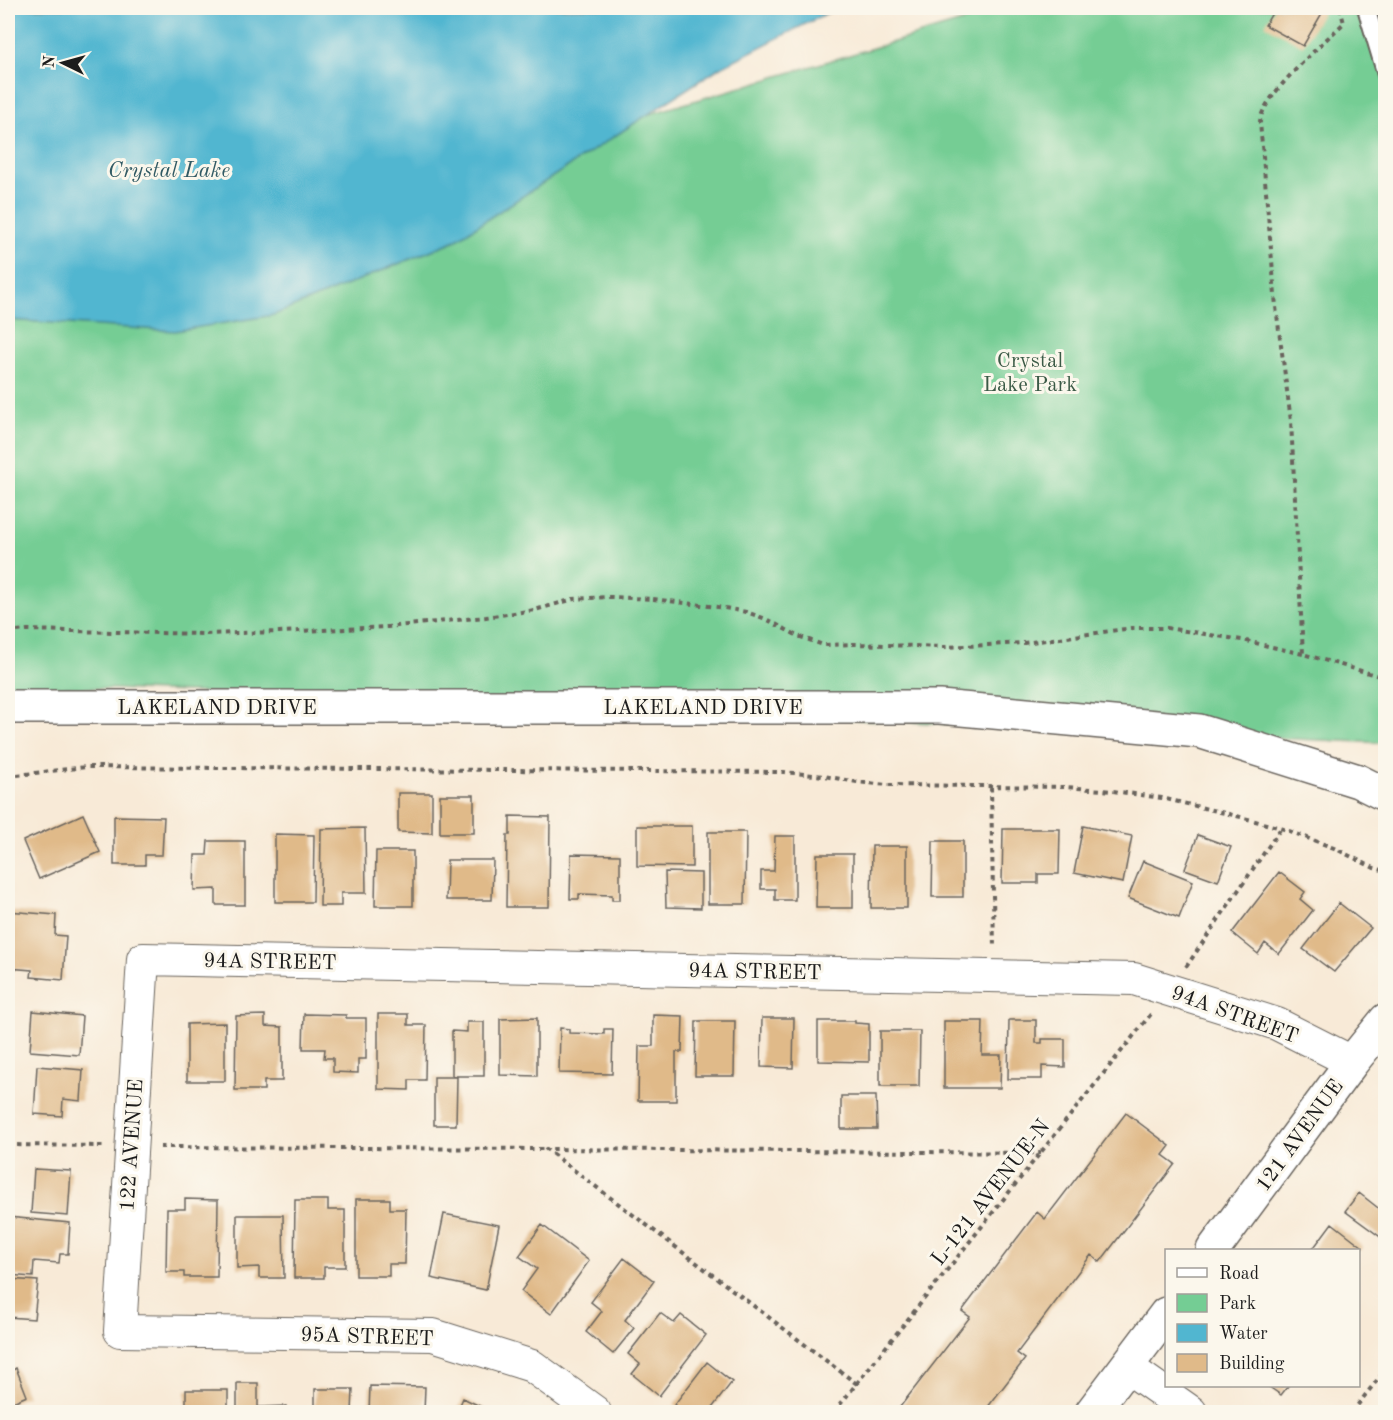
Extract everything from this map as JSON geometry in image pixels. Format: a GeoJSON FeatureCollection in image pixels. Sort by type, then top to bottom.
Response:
{"type":"FeatureCollection","features":[{"type":"Feature","properties":{"kind":"street","name":"LAKELAND DRIVE"},"geometry":{"type":"LineString","coordinates":[[8,707],[940,707],[1199,731],[1358,782],[1386,795]]}},
{"type":"Feature","properties":{"kind":"street","name":"94A STREET"},"geometry":{"type":"LineString","coordinates":[[143,959],[1134,979],[1277,1024],[1352,1062]]}},
{"type":"Feature","properties":{"kind":"street","name":"122 AVENUE"},"geometry":{"type":"LineString","coordinates":[[120,1330],[143,959]]}},
{"type":"Feature","properties":{"kind":"street","name":"121 AVENUE"},"geometry":{"type":"LineString","coordinates":[[1214,1249],[1352,1062],[1386,1020]]}},
{"type":"Feature","properties":{"kind":"street"},"geometry":{"type":"LineString","coordinates":[[1092,1413],[1165,1317]]}},
{"type":"Feature","properties":{"kind":"street","name":"95A STREET"},"geometry":{"type":"LineString","coordinates":[[120,1330],[434,1335],[532,1366],[595,1413]]}},
{"type":"Feature","properties":{"kind":"street"},"geometry":{"type":"LineString","coordinates":[[1127,1367],[1191,1413]]}},
{"type":"Feature","properties":{"kind":"lane"},"geometry":{"type":"LineString","coordinates":[[1366,8],[1386,75]]}},
{"type":"Feature","properties":{"kind":"path"},"geometry":{"type":"LineString","coordinates":[[1303,654],[1292,421],[1276,307],[1260,115],[1301,63],[1344,23],[1340,8]]}},
{"type":"Feature","properties":{"kind":"path"},"geometry":{"type":"LineString","coordinates":[[8,632],[27,630],[203,634],[279,633],[387,627],[486,617],[535,610],[574,599],[653,598],[746,612],[823,645],[944,647],[988,645],[1024,643],[1132,628],[1167,628],[1242,640],[1303,654],[1386,678]]}},
{"type":"Feature","properties":{"kind":"path"},"geometry":{"type":"LineString","coordinates":[[8,776],[86,767],[772,772],[824,776],[888,785],[1067,787],[1162,798],[1233,815],[1281,828],[1386,871]]}},
{"type":"Feature","properties":{"kind":"path"},"geometry":{"type":"LineString","coordinates":[[991,787],[994,976]]}},
{"type":"Feature","properties":{"kind":"path","name":"L-121 AVENUE-N"},"geometry":{"type":"LineString","coordinates":[[834,1413],[1170,990],[1281,828]]}},
{"type":"Feature","properties":{"kind":"path"},"geometry":{"type":"LineString","coordinates":[[8,1145],[1041,1153]]}},
{"type":"Feature","properties":{"kind":"path"},"geometry":{"type":"LineString","coordinates":[[546,1149],[856,1384]]}},
{"type":"Feature","properties":{"kind":"path"},"geometry":{"type":"LineString","coordinates":[[1352,1413],[1386,1369]]}},
{"type":"Feature","properties":{"kind":"green space","name":"Crystal Lake Park"},"geometry":{"type":"Polygon","coordinates":[[[1009,8],[1385,8],[1385,743],[8,685],[8,303],[1009,8]]]}},
{"type":"Feature","properties":{"kind":"water","name":"Crystal Lake"},"geometry":{"type":"Polygon","coordinates":[[[8,8],[837,8],[719,68],[454,241],[274,315],[175,331],[8,320],[8,8]]]}},
{"type":"Feature","properties":{"kind":"building"},"geometry":{"type":"Polygon","coordinates":[[[1275,8],[1325,8],[1303,46],[1265,25],[1275,8]]]}},
{"type":"Feature","properties":{"kind":"building"},"geometry":{"type":"Polygon","coordinates":[[[398,793],[432,793],[432,833],[398,832],[398,793]]]}},
{"type":"Feature","properties":{"kind":"building"},"geometry":{"type":"Polygon","coordinates":[[[440,795],[474,795],[474,833],[440,833],[440,795]]]}},
{"type":"Feature","properties":{"kind":"building"},"geometry":{"type":"Polygon","coordinates":[[[83,814],[100,852],[39,879],[23,841],[83,814]]]}},
{"type":"Feature","properties":{"kind":"building"},"geometry":{"type":"Polygon","coordinates":[[[114,816],[164,817],[162,855],[145,855],[145,865],[114,865],[114,816]]]}},
{"type":"Feature","properties":{"kind":"building"},"geometry":{"type":"Polygon","coordinates":[[[510,816],[550,817],[549,907],[506,907],[507,835],[510,835],[510,816]]]}},
{"type":"Feature","properties":{"kind":"building"},"geometry":{"type":"Polygon","coordinates":[[[637,826],[692,826],[692,867],[637,866],[637,826]]]}},
{"type":"Feature","properties":{"kind":"building"},"geometry":{"type":"Polygon","coordinates":[[[1083,826],[1132,836],[1123,883],[1074,873],[1083,826]]]}},
{"type":"Feature","properties":{"kind":"building"},"geometry":{"type":"Polygon","coordinates":[[[365,828],[366,893],[341,893],[341,906],[320,906],[321,829],[365,828]]]}},
{"type":"Feature","properties":{"kind":"building"},"geometry":{"type":"Polygon","coordinates":[[[1003,829],[1060,829],[1059,874],[1038,874],[1038,883],[1002,883],[1003,829]]]}},
{"type":"Feature","properties":{"kind":"building"},"geometry":{"type":"Polygon","coordinates":[[[708,832],[746,832],[745,904],[708,904],[708,832]]]}},
{"type":"Feature","properties":{"kind":"building"},"geometry":{"type":"Polygon","coordinates":[[[275,834],[314,835],[313,902],[275,902],[275,834]]]}},
{"type":"Feature","properties":{"kind":"building"},"geometry":{"type":"Polygon","coordinates":[[[1198,835],[1231,847],[1218,881],[1185,869],[1198,835]]]}},
{"type":"Feature","properties":{"kind":"building"},"geometry":{"type":"Polygon","coordinates":[[[775,836],[795,836],[795,900],[775,900],[775,889],[761,889],[761,871],[774,871],[775,836]]]}},
{"type":"Feature","properties":{"kind":"building"},"geometry":{"type":"Polygon","coordinates":[[[208,841],[245,841],[245,905],[216,905],[216,889],[194,890],[195,855],[207,855],[208,841]]]}},
{"type":"Feature","properties":{"kind":"building"},"geometry":{"type":"Polygon","coordinates":[[[933,841],[963,841],[963,897],[932,897],[933,841]]]}},
{"type":"Feature","properties":{"kind":"building"},"geometry":{"type":"Polygon","coordinates":[[[872,846],[907,846],[907,908],[871,908],[872,846]]]}},
{"type":"Feature","properties":{"kind":"building"},"geometry":{"type":"Polygon","coordinates":[[[376,851],[413,851],[413,906],[375,906],[376,851]]]}},
{"type":"Feature","properties":{"kind":"building"},"geometry":{"type":"Polygon","coordinates":[[[571,854],[620,855],[620,900],[612,900],[612,895],[579,894],[579,899],[570,899],[571,854]]]}},
{"type":"Feature","properties":{"kind":"building"},"geometry":{"type":"Polygon","coordinates":[[[817,854],[853,854],[853,908],[816,908],[817,854]]]}},
{"type":"Feature","properties":{"kind":"building"},"geometry":{"type":"Polygon","coordinates":[[[447,860],[493,860],[492,900],[446,900],[447,860]]]}},
{"type":"Feature","properties":{"kind":"building"},"geometry":{"type":"Polygon","coordinates":[[[1143,861],[1193,881],[1179,918],[1128,898],[1143,861]]]}},
{"type":"Feature","properties":{"kind":"building"},"geometry":{"type":"Polygon","coordinates":[[[665,872],[701,873],[701,908],[666,907],[665,872]]]}},
{"type":"Feature","properties":{"kind":"building"},"geometry":{"type":"Polygon","coordinates":[[[1279,872],[1305,892],[1300,899],[1313,910],[1279,954],[1265,943],[1258,954],[1232,933],[1279,872]]]}},
{"type":"Feature","properties":{"kind":"building"},"geometry":{"type":"Polygon","coordinates":[[[1339,903],[1371,928],[1334,972],[1303,949],[1339,903]]]}},
{"type":"Feature","properties":{"kind":"building"},"geometry":{"type":"Polygon","coordinates":[[[8,911],[56,915],[55,935],[66,936],[63,980],[31,977],[32,970],[8,968],[8,911]]]}},
{"type":"Feature","properties":{"kind":"building"},"geometry":{"type":"Polygon","coordinates":[[[33,1011],[82,1016],[79,1055],[30,1051],[33,1011]]]}},
{"type":"Feature","properties":{"kind":"building"},"geometry":{"type":"Polygon","coordinates":[[[304,1014],[366,1018],[366,1059],[358,1059],[358,1073],[333,1072],[333,1058],[324,1058],[325,1049],[303,1049],[304,1014]]]}},
{"type":"Feature","properties":{"kind":"building"},"geometry":{"type":"Polygon","coordinates":[[[378,1014],[408,1014],[408,1025],[426,1025],[425,1080],[409,1080],[409,1090],[378,1089],[378,1014]]]}},
{"type":"Feature","properties":{"kind":"building"},"geometry":{"type":"Polygon","coordinates":[[[265,1015],[265,1026],[282,1027],[282,1081],[264,1081],[264,1090],[235,1090],[236,1016],[265,1015]]]}},
{"type":"Feature","properties":{"kind":"building"},"geometry":{"type":"Polygon","coordinates":[[[653,1015],[683,1016],[682,1052],[676,1052],[676,1101],[638,1101],[639,1046],[653,1046],[653,1015]]]}},
{"type":"Feature","properties":{"kind":"building"},"geometry":{"type":"Polygon","coordinates":[[[537,1018],[537,1076],[500,1075],[500,1019],[537,1018]]]}},
{"type":"Feature","properties":{"kind":"building"},"geometry":{"type":"Polygon","coordinates":[[[762,1018],[794,1018],[793,1068],[761,1067],[762,1018]]]}},
{"type":"Feature","properties":{"kind":"building"},"geometry":{"type":"Polygon","coordinates":[[[1009,1020],[1036,1020],[1036,1043],[1042,1043],[1042,1039],[1065,1039],[1065,1067],[1042,1066],[1042,1079],[1008,1079],[1009,1020]]]}},
{"type":"Feature","properties":{"kind":"building"},"geometry":{"type":"Polygon","coordinates":[[[696,1021],[735,1021],[734,1076],[695,1076],[696,1021]]]}},
{"type":"Feature","properties":{"kind":"building"},"geometry":{"type":"Polygon","coordinates":[[[818,1021],[855,1021],[855,1023],[869,1024],[869,1062],[818,1061],[818,1021]]]}},
{"type":"Feature","properties":{"kind":"building"},"geometry":{"type":"Polygon","coordinates":[[[944,1021],[983,1021],[982,1055],[1001,1055],[1000,1088],[944,1088],[944,1021]]]}},
{"type":"Feature","properties":{"kind":"building"},"geometry":{"type":"Polygon","coordinates":[[[467,1022],[484,1022],[484,1076],[452,1076],[452,1031],[467,1032],[467,1022]]]}},
{"type":"Feature","properties":{"kind":"building"},"geometry":{"type":"Polygon","coordinates":[[[225,1023],[225,1081],[187,1081],[187,1024],[225,1023]]]}},
{"type":"Feature","properties":{"kind":"building"},"geometry":{"type":"Polygon","coordinates":[[[560,1028],[569,1029],[569,1033],[604,1034],[604,1029],[613,1029],[612,1074],[559,1073],[560,1028]]]}},
{"type":"Feature","properties":{"kind":"building"},"geometry":{"type":"Polygon","coordinates":[[[880,1031],[920,1031],[919,1086],[880,1086],[880,1031]]]}},
{"type":"Feature","properties":{"kind":"building"},"geometry":{"type":"Polygon","coordinates":[[[37,1066],[83,1070],[81,1101],[63,1099],[62,1116],[34,1114],[37,1066]]]}},
{"type":"Feature","properties":{"kind":"building"},"geometry":{"type":"Polygon","coordinates":[[[434,1077],[457,1077],[456,1125],[434,1125],[434,1077]]]}},
{"type":"Feature","properties":{"kind":"building"},"geometry":{"type":"Polygon","coordinates":[[[841,1096],[876,1096],[877,1129],[841,1129],[841,1096]]]}},
{"type":"Feature","properties":{"kind":"building"},"geometry":{"type":"Polygon","coordinates":[[[1126,1113],[1170,1146],[1163,1155],[1175,1164],[1100,1262],[1091,1255],[1017,1353],[1025,1359],[984,1412],[896,1412],[970,1317],[962,1311],[1037,1212],[1045,1219],[1126,1113]]]}},
{"type":"Feature","properties":{"kind":"building"},"geometry":{"type":"Polygon","coordinates":[[[34,1169],[71,1171],[68,1216],[31,1213],[34,1169]]]}},
{"type":"Feature","properties":{"kind":"building"},"geometry":{"type":"Polygon","coordinates":[[[1359,1193],[1382,1211],[1386,1206],[1386,1241],[1345,1211],[1359,1193]]]}},
{"type":"Feature","properties":{"kind":"building"},"geometry":{"type":"Polygon","coordinates":[[[185,1199],[218,1200],[217,1277],[184,1277],[184,1272],[166,1272],[167,1209],[185,1209],[185,1199]]]}},
{"type":"Feature","properties":{"kind":"building"},"geometry":{"type":"Polygon","coordinates":[[[356,1199],[390,1199],[390,1209],[406,1209],[405,1264],[389,1264],[389,1276],[356,1276],[356,1199]]]}},
{"type":"Feature","properties":{"kind":"building"},"geometry":{"type":"Polygon","coordinates":[[[295,1200],[328,1200],[328,1210],[345,1210],[345,1267],[324,1267],[324,1278],[294,1278],[295,1200]]]}},
{"type":"Feature","properties":{"kind":"building"},"geometry":{"type":"Polygon","coordinates":[[[444,1214],[499,1225],[486,1290],[431,1278],[444,1214]]]}},
{"type":"Feature","properties":{"kind":"building"},"geometry":{"type":"Polygon","coordinates":[[[237,1215],[283,1215],[284,1278],[259,1278],[259,1267],[237,1268],[237,1215]]]}},
{"type":"Feature","properties":{"kind":"building"},"geometry":{"type":"Polygon","coordinates":[[[8,1217],[70,1223],[68,1254],[60,1254],[59,1263],[34,1261],[33,1277],[8,1275],[8,1217]]]}},
{"type":"Feature","properties":{"kind":"building"},"geometry":{"type":"Polygon","coordinates":[[[1332,1223],[1363,1247],[1360,1250],[1313,1249],[1332,1223]]]}},
{"type":"Feature","properties":{"kind":"building"},"geometry":{"type":"Polygon","coordinates":[[[542,1225],[589,1261],[551,1314],[521,1291],[537,1269],[519,1256],[542,1225]]]}},
{"type":"Feature","properties":{"kind":"building"},"geometry":{"type":"Polygon","coordinates":[[[624,1258],[654,1281],[625,1320],[634,1328],[613,1354],[586,1332],[602,1311],[591,1302],[624,1258]]]}},
{"type":"Feature","properties":{"kind":"building"},"geometry":{"type":"Polygon","coordinates":[[[8,1279],[38,1281],[34,1319],[8,1317],[8,1279]]]}},
{"type":"Feature","properties":{"kind":"building"},"geometry":{"type":"Polygon","coordinates":[[[660,1313],[674,1323],[681,1315],[706,1335],[659,1396],[632,1374],[640,1364],[628,1354],[660,1313]]]}},
{"type":"Feature","properties":{"kind":"building"},"geometry":{"type":"Polygon","coordinates":[[[8,1358],[13,1370],[16,1368],[27,1396],[8,1404],[8,1358]]]}},
{"type":"Feature","properties":{"kind":"building"},"geometry":{"type":"Polygon","coordinates":[[[707,1362],[732,1382],[709,1412],[683,1412],[674,1405],[707,1362]]]}},
{"type":"Feature","properties":{"kind":"building"},"geometry":{"type":"Polygon","coordinates":[[[237,1383],[258,1383],[258,1407],[286,1406],[286,1412],[237,1412],[237,1383]]]}},
{"type":"Feature","properties":{"kind":"building"},"geometry":{"type":"Polygon","coordinates":[[[370,1386],[425,1387],[424,1412],[369,1412],[370,1386]]]}},
{"type":"Feature","properties":{"kind":"building"},"geometry":{"type":"Polygon","coordinates":[[[1269,1387],[1287,1387],[1281,1395],[1269,1387]]]}},
{"type":"Feature","properties":{"kind":"building"},"geometry":{"type":"Polygon","coordinates":[[[315,1389],[353,1389],[352,1412],[315,1412],[315,1389]]]}},
{"type":"Feature","properties":{"kind":"building"},"geometry":{"type":"Polygon","coordinates":[[[186,1390],[228,1390],[228,1412],[186,1412],[186,1390]]]}},
{"type":"Feature","properties":{"kind":"building"},"geometry":{"type":"Polygon","coordinates":[[[463,1398],[492,1412],[457,1412],[463,1398]]]}}]}
